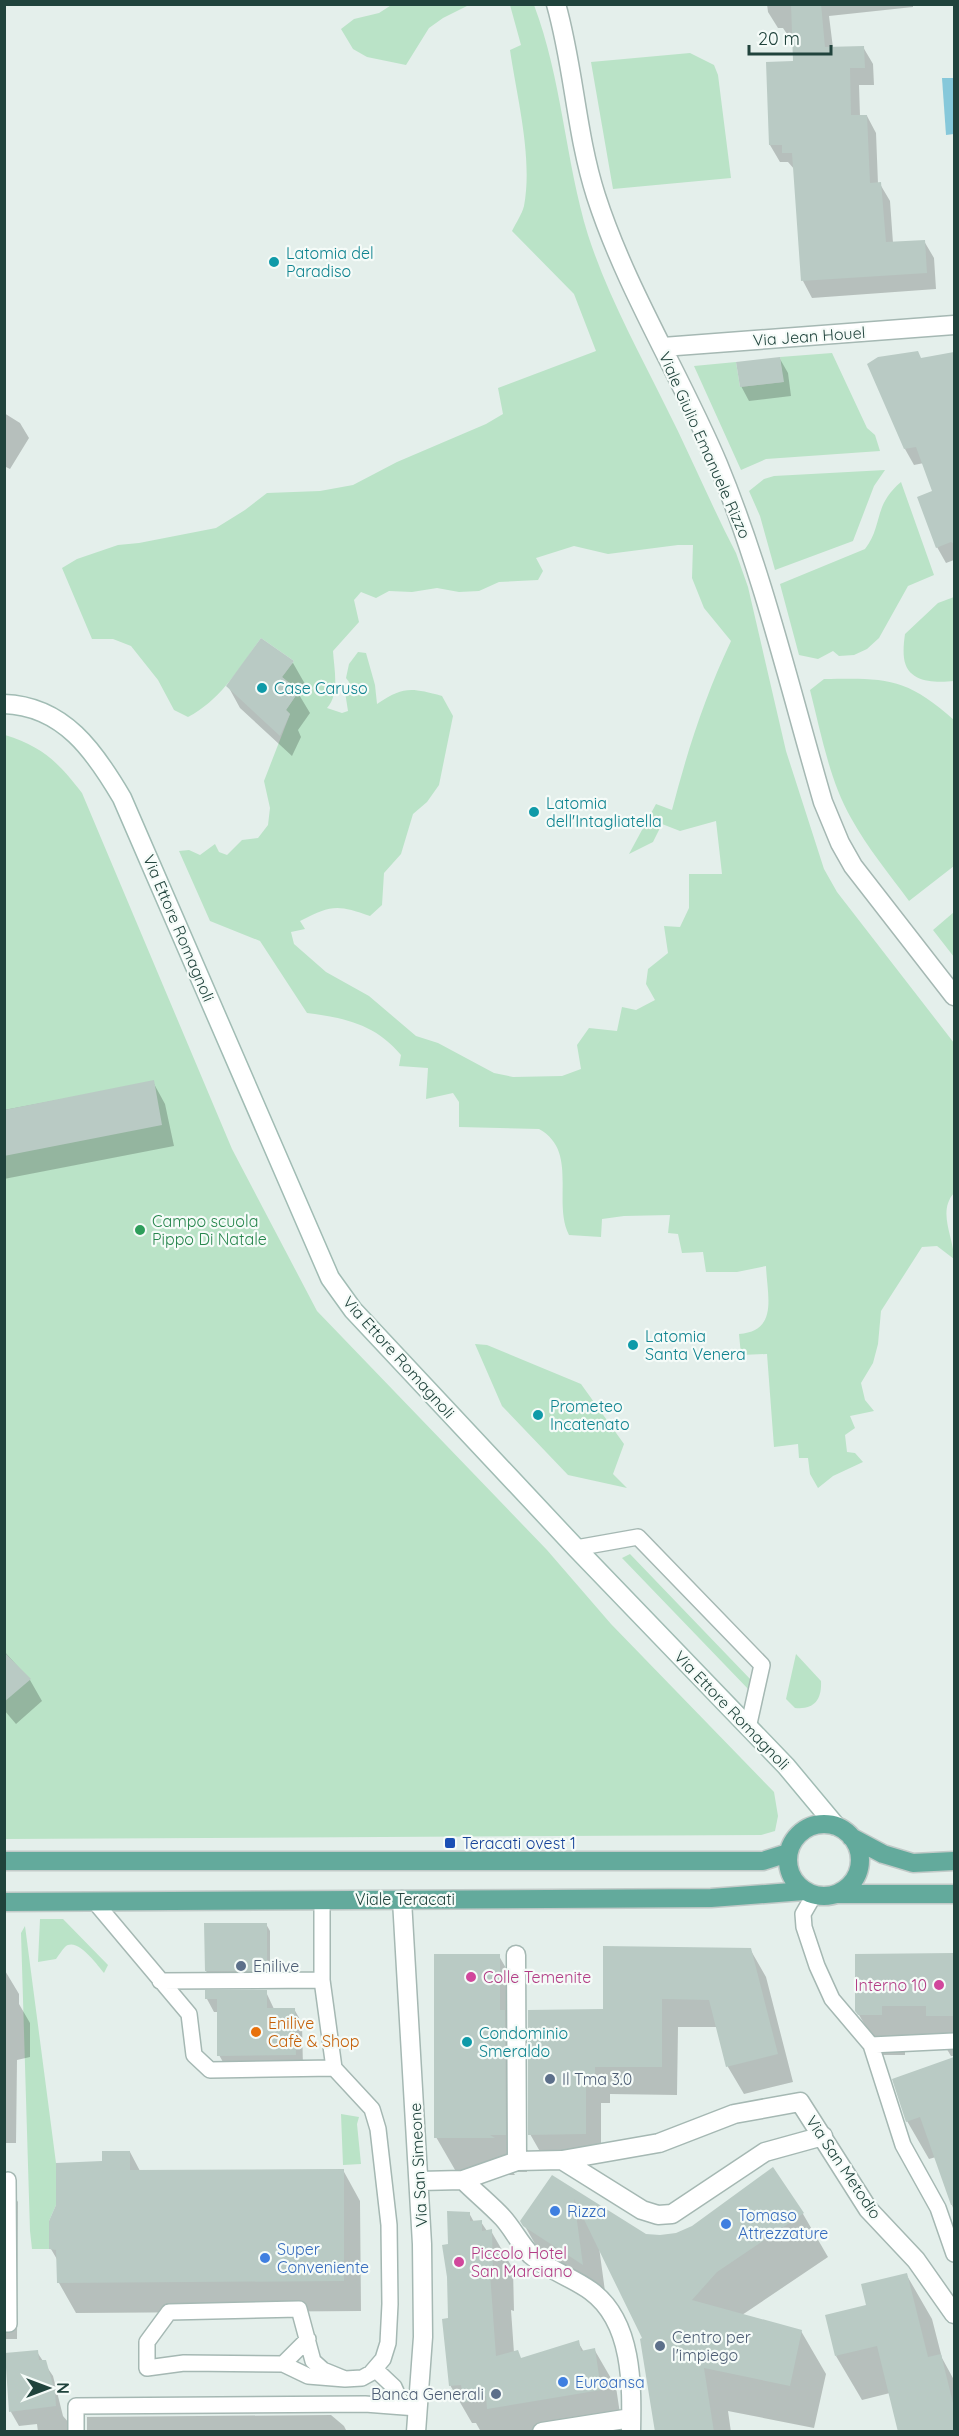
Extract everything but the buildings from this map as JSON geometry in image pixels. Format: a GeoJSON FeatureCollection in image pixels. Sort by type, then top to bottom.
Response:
{"type":"FeatureCollection","features":[{"type":"Feature","properties":{"kind":"main road"},"geometry":{"type":"LineString","coordinates":[[954,1861],[913,1863],[883,1854],[836,1826],[818,1824],[802,1831],[796,1837],[788,1853],[790,1875],[809,1893],[825,1896],[836,1894],[954,1894]]}},
{"type":"Feature","properties":{"kind":"main road"},"geometry":{"type":"LineString","coordinates":[[836,1894],[846,1889],[854,1880],[859,1869],[860,1858],[851,1837]]}},
{"type":"Feature","properties":{"kind":"main road"},"geometry":{"type":"LineString","coordinates":[[4,1861],[763,1861],[788,1853]]}},
{"type":"Feature","properties":{"kind":"main road","name":"Viale Teracati"},"geometry":{"type":"LineString","coordinates":[[4,1902],[711,1898],[809,1893]]}},
{"type":"Feature","properties":{"kind":"street","name":"Viale Giulio Emanuele Rizzo"},"geometry":{"type":"LineString","coordinates":[[556,4],[568,54],[581,136],[595,194],[631,284],[717,462],[747,540],[823,802],[840,843],[853,866],[954,996]]}},
{"type":"Feature","properties":{"kind":"street","name":"Via Jean Houel"},"geometry":{"type":"LineString","coordinates":[[663,347],[954,325]]}},
{"type":"Feature","properties":{"kind":"street","name":"Via Ettore Romagnoli"},"geometry":{"type":"LineString","coordinates":[[4,704],[43,713],[68,727],[87,744],[122,798],[330,1278],[353,1310],[576,1548],[786,1766],[836,1826]]}},
{"type":"Feature","properties":{"kind":"street","name":"Via San Simeone"},"geometry":{"type":"LineString","coordinates":[[402,1900],[422,2244],[423,2337],[410,2408],[417,2432]]}},
{"type":"Feature","properties":{"kind":"street"},"geometry":{"type":"LineString","coordinates":[[516,1955],[516,2161]]}},
{"type":"Feature","properties":{"kind":"street","name":"Via San Metodio"},"geometry":{"type":"LineString","coordinates":[[419,2181],[463,2180],[516,2161],[562,2160],[659,2143],[734,2114],[800,2102],[824,2136],[868,2209],[916,2260],[954,2314]]}},
{"type":"Feature","properties":{"kind":"street"},"geometry":{"type":"LineString","coordinates":[[562,2160],[642,2210],[658,2215],[672,2214],[765,2152],[824,2136]]}},
{"type":"Feature","properties":{"kind":"street"},"geometry":{"type":"LineString","coordinates":[[463,2180],[503,2218],[532,2255],[592,2292],[610,2313],[621,2332],[632,2389],[631,2425],[542,2432]]}},
{"type":"Feature","properties":{"kind":"lane"},"geometry":{"type":"LineString","coordinates":[[576,1548],[638,1537],[762,1665],[748,1728]]}},
{"type":"Feature","properties":{"kind":"lane"},"geometry":{"type":"LineString","coordinates":[[809,1893],[803,1914],[804,1927],[817,1966],[832,1999],[871,2045],[903,2145],[938,2208],[954,2254]]}},
{"type":"Feature","properties":{"kind":"lane"},"geometry":{"type":"LineString","coordinates":[[322,1900],[322,1980],[334,2068],[372,2109],[378,2129],[389,2225],[390,2304],[388,2343],[383,2359],[376,2370],[362,2378],[345,2379],[308,2376],[283,2364],[184,2363],[147,2368],[147,2342],[169,2312],[299,2309],[312,2361],[324,2370],[345,2379]]}},
{"type":"Feature","properties":{"kind":"lane"},"geometry":{"type":"LineString","coordinates":[[94,1901],[189,2014],[195,2055],[210,2070],[334,2068]]}},
{"type":"Feature","properties":{"kind":"lane"},"geometry":{"type":"LineString","coordinates":[[160,1981],[322,1980]]}},
{"type":"Feature","properties":{"kind":"lane"},"geometry":{"type":"LineString","coordinates":[[871,2045],[954,2041]]}},
{"type":"Feature","properties":{"kind":"lane"},"geometry":{"type":"LineString","coordinates":[[4,2324],[9,2324],[8,2180]]}},
{"type":"Feature","properties":{"kind":"lane"},"geometry":{"type":"LineString","coordinates":[[283,2364],[308,2339]]}},
{"type":"Feature","properties":{"kind":"lane"},"geometry":{"type":"LineString","coordinates":[[376,2370],[394,2387],[410,2408]]}},
{"type":"Feature","properties":{"kind":"lane"},"geometry":{"type":"LineString","coordinates":[[76,2432],[76,2406],[365,2404],[410,2408]]}},
{"type":"Feature","properties":{"kind":"green space"},"geometry":{"type":"Polygon","coordinates":[[[393,4],[469,5],[429,28],[406,65],[367,57],[353,49],[341,29],[354,19],[379,13],[393,4]]]}},
{"type":"Feature","properties":{"kind":"green space"},"geometry":{"type":"Polygon","coordinates":[[[510,5],[534,5],[551,61],[588,235],[604,279],[624,322],[736,553],[748,587],[786,751],[824,869],[837,892],[954,1043],[954,1193],[949,1200],[947,1216],[954,1259],[937,1246],[922,1247],[881,1311],[878,1344],[873,1363],[861,1383],[865,1400],[874,1411],[850,1416],[855,1428],[845,1435],[847,1452],[855,1453],[863,1462],[833,1476],[818,1488],[810,1474],[808,1458],[799,1458],[798,1444],[774,1447],[767,1354],[741,1355],[739,1334],[752,1331],[760,1326],[768,1310],[766,1266],[737,1272],[706,1272],[703,1252],[682,1253],[678,1234],[668,1233],[670,1215],[602,1219],[601,1237],[569,1235],[564,1222],[562,1164],[558,1150],[551,1139],[539,1129],[459,1127],[459,1102],[453,1093],[426,1099],[428,1068],[399,1066],[401,1055],[391,1044],[370,1029],[347,1020],[307,1013],[260,941],[210,921],[179,851],[189,850],[200,855],[215,844],[219,852],[227,855],[242,840],[258,838],[268,825],[270,808],[264,781],[290,714],[286,710],[299,691],[282,677],[294,661],[261,638],[220,692],[200,710],[188,717],[174,710],[158,680],[131,646],[113,639],[92,639],[62,568],[77,559],[118,545],[216,528],[267,493],[320,491],[353,485],[397,462],[486,424],[503,414],[498,388],[596,351],[574,294],[512,231],[524,206],[527,168],[510,50],[521,45],[510,5]],[[693,545],[608,554],[574,546],[536,558],[543,571],[538,580],[499,582],[479,591],[459,592],[437,588],[412,592],[389,591],[376,598],[361,592],[354,600],[359,622],[333,651],[335,689],[327,708],[342,713],[348,711],[345,692],[349,682],[346,678],[349,664],[358,652],[366,653],[375,685],[377,704],[401,691],[423,691],[442,696],[453,716],[439,785],[427,802],[413,814],[401,854],[384,873],[382,905],[370,916],[342,908],[319,912],[300,921],[305,929],[291,932],[294,944],[326,972],[369,996],[416,1036],[438,1043],[494,1073],[513,1077],[562,1076],[581,1069],[577,1045],[589,1028],[617,1031],[622,1007],[636,1010],[655,1000],[646,984],[648,969],[668,953],[664,926],[680,927],[689,908],[689,874],[722,874],[716,821],[680,831],[662,824],[653,842],[629,854],[656,804],[672,810],[697,724],[731,641],[704,608],[692,578],[693,545]]]}},
{"type":"Feature","properties":{"kind":"green space"},"geometry":{"type":"Polygon","coordinates":[[[690,53],[714,65],[718,75],[731,178],[613,189],[591,62],[690,53]]]}},
{"type":"Feature","properties":{"kind":"green space"},"geometry":{"type":"Polygon","coordinates":[[[832,353],[867,428],[875,435],[880,451],[766,459],[741,470],[694,366],[736,362],[740,387],[783,382],[780,357],[832,353]]]}},
{"type":"Feature","properties":{"kind":"green space"},"geometry":{"type":"Polygon","coordinates":[[[885,470],[874,486],[853,541],[775,570],[760,516],[749,491],[764,479],[774,476],[885,470]]]}},
{"type":"Feature","properties":{"kind":"green space"},"geometry":{"type":"Polygon","coordinates":[[[901,482],[934,575],[908,586],[879,638],[867,649],[854,655],[839,656],[833,651],[818,659],[799,655],[780,584],[865,549],[871,540],[886,499],[901,482]]]}},
{"type":"Feature","properties":{"kind":"green space"},"geometry":{"type":"Polygon","coordinates":[[[954,597],[954,681],[923,680],[916,677],[906,666],[905,634],[938,603],[954,597]]]}},
{"type":"Feature","properties":{"kind":"green space"},"geometry":{"type":"Polygon","coordinates":[[[824,679],[864,679],[894,683],[922,695],[954,720],[954,866],[909,901],[864,839],[837,788],[826,756],[810,690],[824,679]]]}},
{"type":"Feature","properties":{"kind":"green space","name":"Campo scuola Pippo Di Natale"},"geometry":{"type":"Polygon","coordinates":[[[5,735],[40,750],[57,764],[82,793],[232,1149],[317,1311],[547,1550],[611,1624],[774,1792],[778,1816],[775,1831],[761,1835],[5,1839],[5,735]]]}},
{"type":"Feature","properties":{"kind":"green space"},"geometry":{"type":"Polygon","coordinates":[[[954,912],[954,957],[933,930],[954,912]]]}},
{"type":"Feature","properties":{"kind":"green space"},"geometry":{"type":"Polygon","coordinates":[[[475,1344],[487,1345],[581,1384],[624,1444],[613,1474],[627,1488],[568,1475],[502,1406],[475,1344]]]}},
{"type":"Feature","properties":{"kind":"green space"},"geometry":{"type":"Polygon","coordinates":[[[630,1554],[752,1681],[750,1691],[622,1558],[630,1554]]]}},
{"type":"Feature","properties":{"kind":"green space"},"geometry":{"type":"Polygon","coordinates":[[[796,1654],[821,1681],[820,1694],[816,1702],[802,1708],[795,1708],[786,1699],[796,1654]]]}},
{"type":"Feature","properties":{"kind":"green space"},"geometry":{"type":"Polygon","coordinates":[[[40,1919],[63,1919],[108,1965],[104,1973],[81,1948],[75,1945],[65,1947],[56,1959],[38,1962],[40,1919]]]}},
{"type":"Feature","properties":{"kind":"green space"},"geometry":{"type":"Polygon","coordinates":[[[25,1926],[56,2163],[56,2205],[49,2221],[49,2249],[32,2249],[30,2231],[21,1933],[25,1926]]]}},
{"type":"Feature","properties":{"kind":"green space"},"geometry":{"type":"Polygon","coordinates":[[[341,2114],[359,2117],[357,2124],[361,2164],[343,2165],[341,2114]]]}},
{"type":"Feature","properties":{"kind":"water"},"geometry":{"type":"Polygon","coordinates":[[[942,78],[954,78],[954,134],[946,135],[942,78]]]}},
{"type":"Feature","properties":{"kind":"place","name":"Latomia del Paradiso"},"geometry":{"type":"Point","coordinates":[274,262]}},
{"type":"Feature","properties":{"kind":"place","name":"Case Caruso"},"geometry":{"type":"Point","coordinates":[262,688]}},
{"type":"Feature","properties":{"kind":"place","name":"Latomia dell'Intagliatella"},"geometry":{"type":"Point","coordinates":[534,812]}},
{"type":"Feature","properties":{"kind":"place","name":"Campo scuola Pippo Di Natale"},"geometry":{"type":"Point","coordinates":[140,1230]}},
{"type":"Feature","properties":{"kind":"place","name":"Latomia Santa Venera"},"geometry":{"type":"Point","coordinates":[633,1345]}},
{"type":"Feature","properties":{"kind":"place","name":"Prometeo Incatenato"},"geometry":{"type":"Point","coordinates":[538,1415]}},
{"type":"Feature","properties":{"kind":"place","name":"Teracati ovest 1"},"geometry":{"type":"Point","coordinates":[450,1843]}},
{"type":"Feature","properties":{"kind":"place","name":"Enilive"},"geometry":{"type":"Point","coordinates":[241,1966]}},
{"type":"Feature","properties":{"kind":"place","name":"Colle Temenite"},"geometry":{"type":"Point","coordinates":[471,1977]}},
{"type":"Feature","properties":{"kind":"place","name":"Interno 10"},"geometry":{"type":"Point","coordinates":[939,1985]}},
{"type":"Feature","properties":{"kind":"place","name":"Enilive Cafè & Shop"},"geometry":{"type":"Point","coordinates":[256,2032]}},
{"type":"Feature","properties":{"kind":"place","name":"Condominio Smeraldo"},"geometry":{"type":"Point","coordinates":[467,2042]}},
{"type":"Feature","properties":{"kind":"place","name":"Il Tma 3.0"},"geometry":{"type":"Point","coordinates":[550,2079]}},
{"type":"Feature","properties":{"kind":"place","name":"Rizza"},"geometry":{"type":"Point","coordinates":[555,2211]}},
{"type":"Feature","properties":{"kind":"place","name":"Tomaso Attrezzature"},"geometry":{"type":"Point","coordinates":[726,2224]}},
{"type":"Feature","properties":{"kind":"place","name":"Super Conveniente"},"geometry":{"type":"Point","coordinates":[265,2258]}},
{"type":"Feature","properties":{"kind":"place","name":"Piccolo Hotel San Marciano"},"geometry":{"type":"Point","coordinates":[459,2262]}},
{"type":"Feature","properties":{"kind":"place","name":"Centro per l'impiego"},"geometry":{"type":"Point","coordinates":[660,2346]}},
{"type":"Feature","properties":{"kind":"place","name":"Euroansa"},"geometry":{"type":"Point","coordinates":[563,2382]}},
{"type":"Feature","properties":{"kind":"place","name":"Banca Generali"},"geometry":{"type":"Point","coordinates":[496,2394]}}]}
